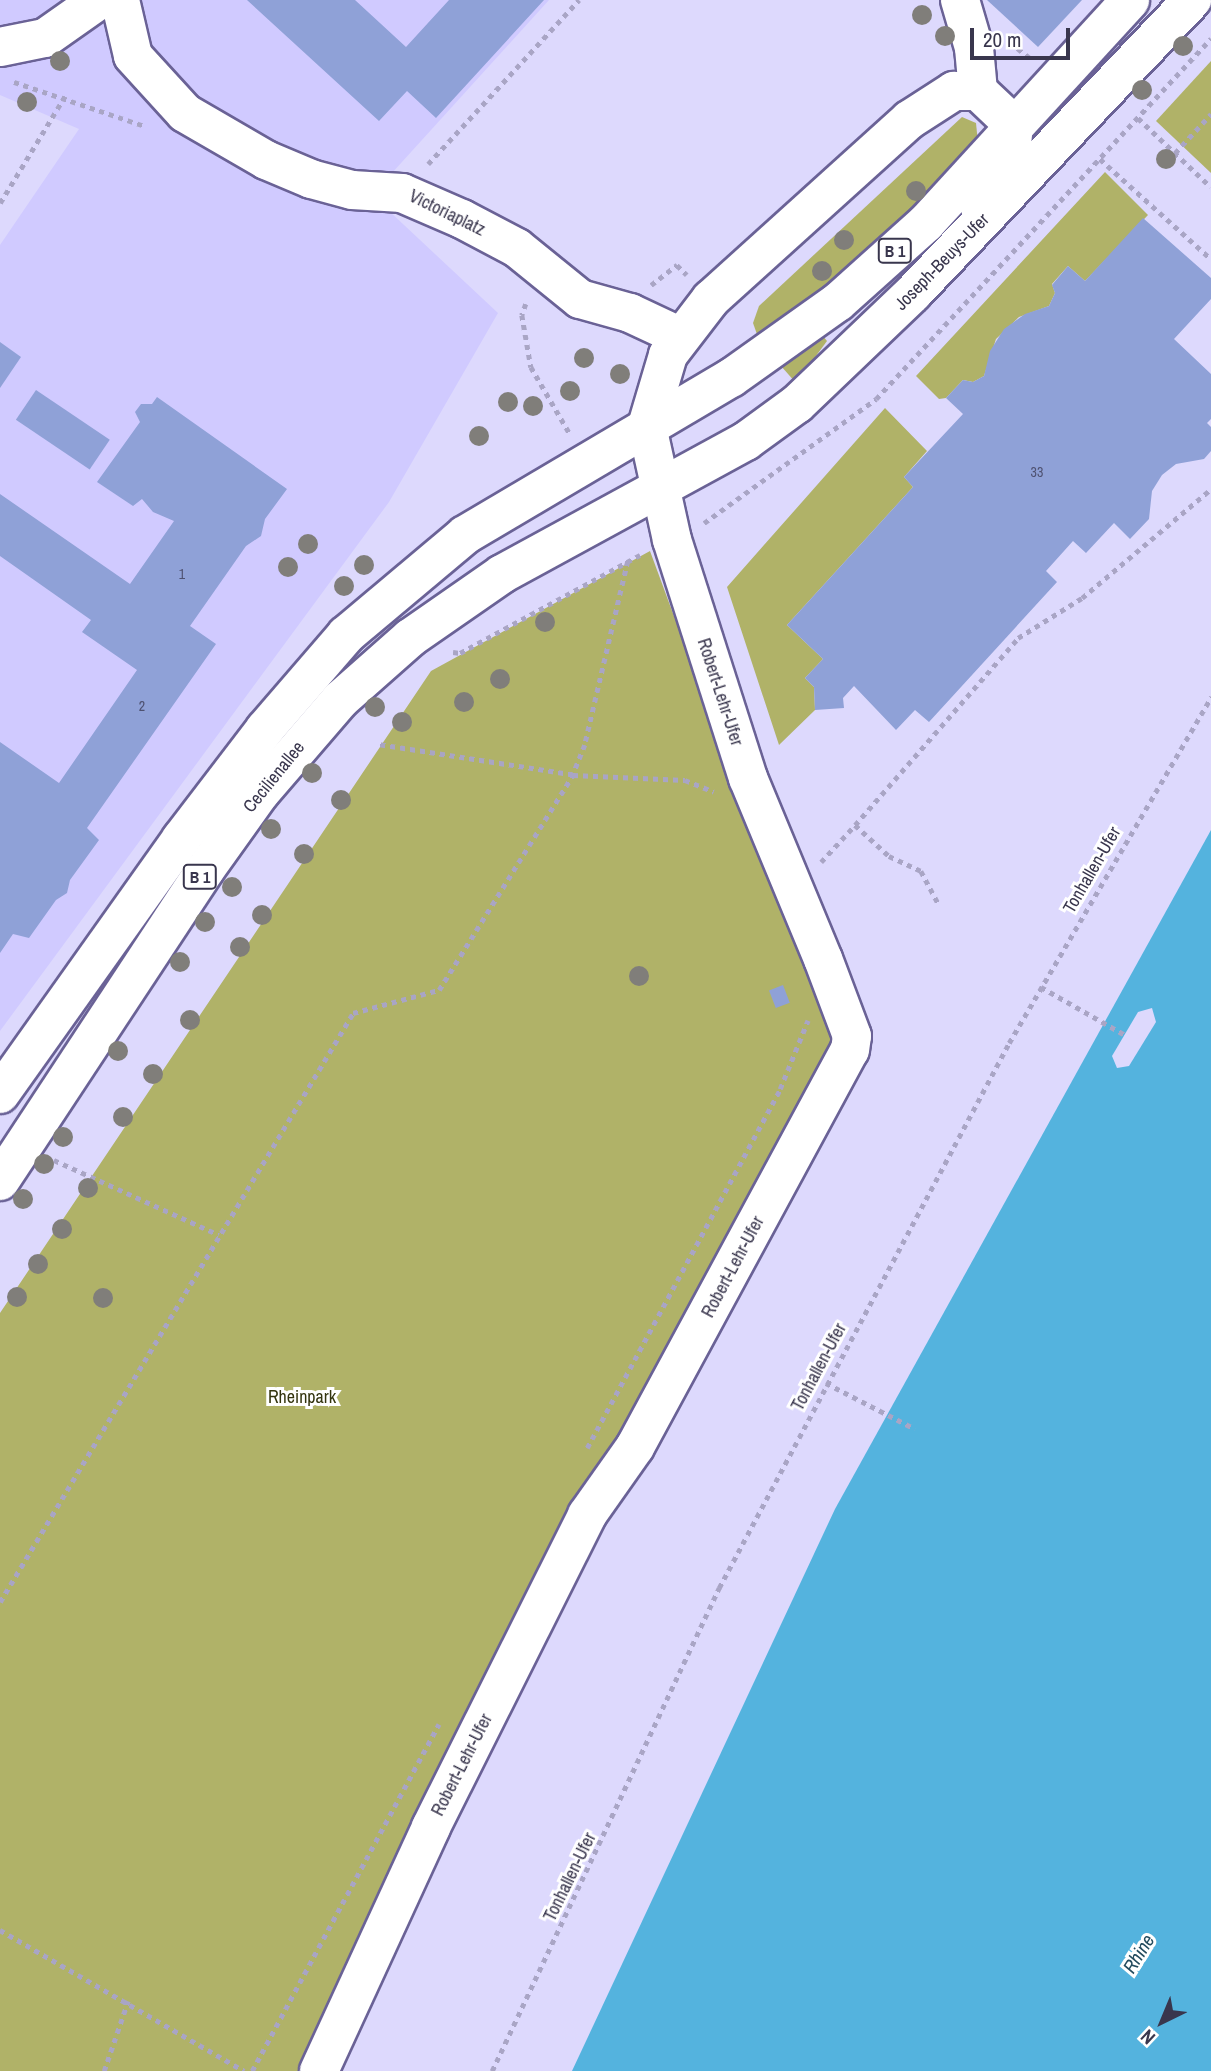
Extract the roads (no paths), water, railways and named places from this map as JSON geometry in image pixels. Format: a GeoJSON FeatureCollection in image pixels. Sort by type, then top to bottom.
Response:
{"type":"FeatureCollection","features":[{"type":"Feature","properties":{"kind":"main road"},"geometry":{"type":"LineString","coordinates":[[1,47],[45,38],[99,0]]}},
{"type":"Feature","properties":{"kind":"main road","name":"Victoriaplatz"},"geometry":{"type":"LineString","coordinates":[[120,0],[134,56],[186,113],[266,160],[311,179],[352,190],[402,193],[517,248],[580,299],[630,313],[679,336]]}},
{"type":"Feature","properties":{"kind":"main road"},"geometry":{"type":"LineString","coordinates":[[960,0],[974,48],[978,91]]}},
{"type":"Feature","properties":{"kind":"main road","name":"B 1"},"geometry":{"type":"LineString","coordinates":[[647,426],[750,366],[838,302],[926,223],[1130,0]]}},
{"type":"Feature","properties":{"kind":"main road","name":"Joseph-Beuys-Ufer"},"geometry":{"type":"LineString","coordinates":[[660,488],[746,440],[797,404],[952,251],[1192,0]]}},
{"type":"Feature","properties":{"kind":"main road"},"geometry":{"type":"LineString","coordinates":[[647,426],[668,355],[679,336],[711,299],[909,120],[954,90],[978,91],[1014,125],[1010,163],[952,251]]}},
{"type":"Feature","properties":{"kind":"main road","name":"Robert-Lehr-Ufer"},"geometry":{"type":"LineString","coordinates":[[319,2071],[431,1827],[587,1515],[635,1447],[850,1050],[852,1036],[748,778],[672,540],[647,426]]}},
{"type":"Feature","properties":{"kind":"main road","name":"Cecilienallee"},"geometry":{"type":"LineString","coordinates":[[0,1094],[198,817],[265,729],[346,635],[422,567],[466,535],[647,426]]}},
{"type":"Feature","properties":{"kind":"main road","name":"Cecilienallee"},"geometry":{"type":"LineString","coordinates":[[0,1181],[205,870],[260,793],[340,700],[444,611],[502,574],[660,488]]}},
{"type":"Feature","properties":{"kind":"water","name":"Rhine"},"geometry":{"type":"Polygon","coordinates":[[[1211,830],[1211,2071],[572,2071],[835,1509],[1211,830]]]}},
{"type":"Feature","properties":{"kind":"park label","name":"Rheinpark"},"geometry":{"type":"Point","coordinates":[302,1397]}}]}
